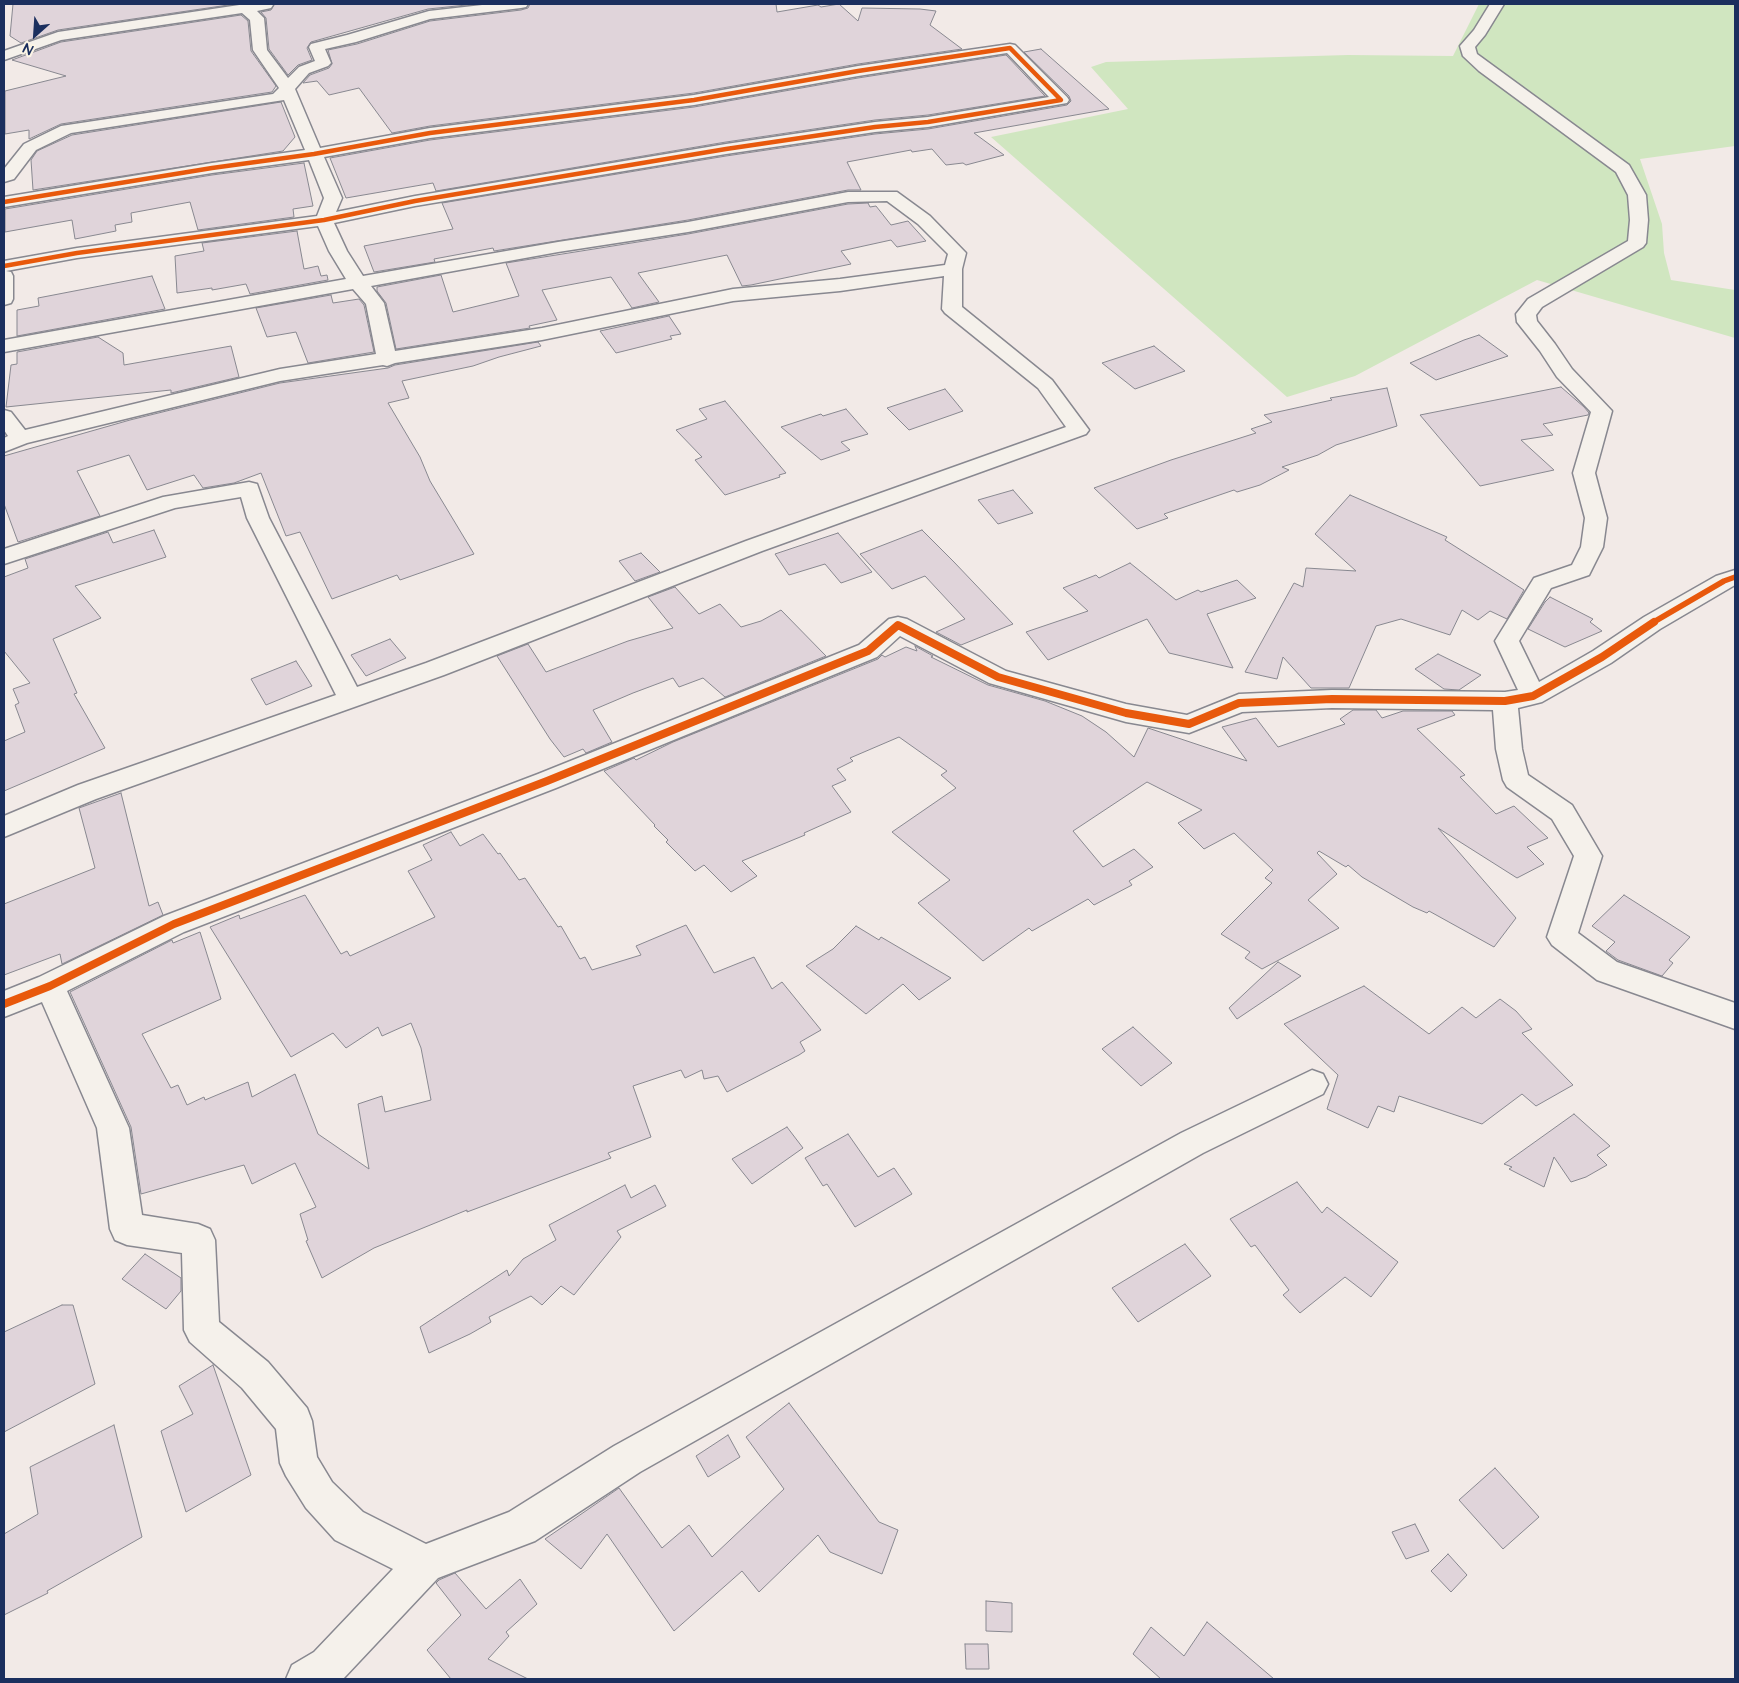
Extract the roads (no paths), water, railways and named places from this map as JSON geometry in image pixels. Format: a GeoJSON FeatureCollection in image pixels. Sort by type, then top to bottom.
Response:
{"type":"FeatureCollection","features":[{"type":"Feature","properties":{"kind":"street"},"geometry":{"type":"LineString","coordinates":[[4,40],[58,36],[273,4]]}},
{"type":"Feature","properties":{"kind":"street"},"geometry":{"type":"LineString","coordinates":[[4,177],[8,175],[30,147],[67,129],[278,98],[304,70],[323,63],[316,47],[351,39],[429,15],[521,4]]}},
{"type":"Feature","properties":{"kind":"street"},"geometry":{"type":"LineString","coordinates":[[1497,4],[1480,32],[1467,46],[1470,56],[1623,169],[1637,195],[1637,243],[1535,303],[1526,314],[1527,322],[1548,348],[1564,373],[1602,411],[1584,473],[1596,518],[1592,547],[1580,570],[1542,583],[1507,641],[1534,696]]}},
{"type":"Feature","properties":{"kind":"street"},"geometry":{"type":"LineString","coordinates":[[254,6],[248,10],[257,18],[260,50],[287,88],[333,198],[324,220],[338,251],[358,283],[375,303],[387,360]]}},
{"type":"Feature","properties":{"kind":"street"},"geometry":{"type":"LineString","coordinates":[[4,56],[58,36]]}},
{"type":"Feature","properties":{"kind":"street"},"geometry":{"type":"LineString","coordinates":[[4,202],[212,168],[314,154],[430,133],[694,100],[858,71],[1010,48],[1060,100],[928,122],[875,127],[726,149],[415,202],[324,220],[77,253],[4,266]]}},
{"type":"Feature","properties":{"kind":"street"},"geometry":{"type":"LineString","coordinates":[[12,147],[30,147]]}},
{"type":"Feature","properties":{"kind":"street"},"geometry":{"type":"LineString","coordinates":[[4,342],[358,283],[558,247],[688,227],[848,196],[891,196],[924,220],[957,253],[953,269],[952,309],[1045,384],[1078,430],[763,543],[435,669],[87,792],[4,827]]}},
{"type":"Feature","properties":{"kind":"street"},"geometry":{"type":"LineString","coordinates":[[4,416],[12,442],[280,375],[387,360],[542,334],[733,295],[840,285],[953,269]]}},
{"type":"Feature","properties":{"kind":"street"},"geometry":{"type":"LineString","coordinates":[[4,276],[4,299]]}},
{"type":"Feature","properties":{"kind":"street"},"geometry":{"type":"LineString","coordinates":[[4,557],[171,502],[248,489],[258,518],[350,699]]}},
{"type":"Feature","properties":{"kind":"street"},"geometry":{"type":"LineString","coordinates":[[4,1004],[50,986],[174,924],[538,784],[868,651],[898,625],[998,677],[1126,713],[1189,724],[1239,703],[1332,699],[1505,701],[1534,696],[1602,656],[1660,618],[1724,581],[1735,577]]}},
{"type":"Feature","properties":{"kind":"street"},"geometry":{"type":"LineString","coordinates":[[1505,701],[1509,749],[1516,780],[1562,812],[1588,856],[1562,937],[1607,971],[1735,1016]]}},
{"type":"Feature","properties":{"kind":"street"},"geometry":{"type":"LineString","coordinates":[[50,986],[113,1128],[128,1229],[198,1240],[202,1330],[255,1375],[294,1421],[299,1463],[319,1495],[350,1526],[425,1564]]}},
{"type":"Feature","properties":{"kind":"street"},"geometry":{"type":"LineString","coordinates":[[306,1679],[328,1666],[425,1564],[522,1527],[627,1459],[1183,1147],[1312,1084]]}}]}
